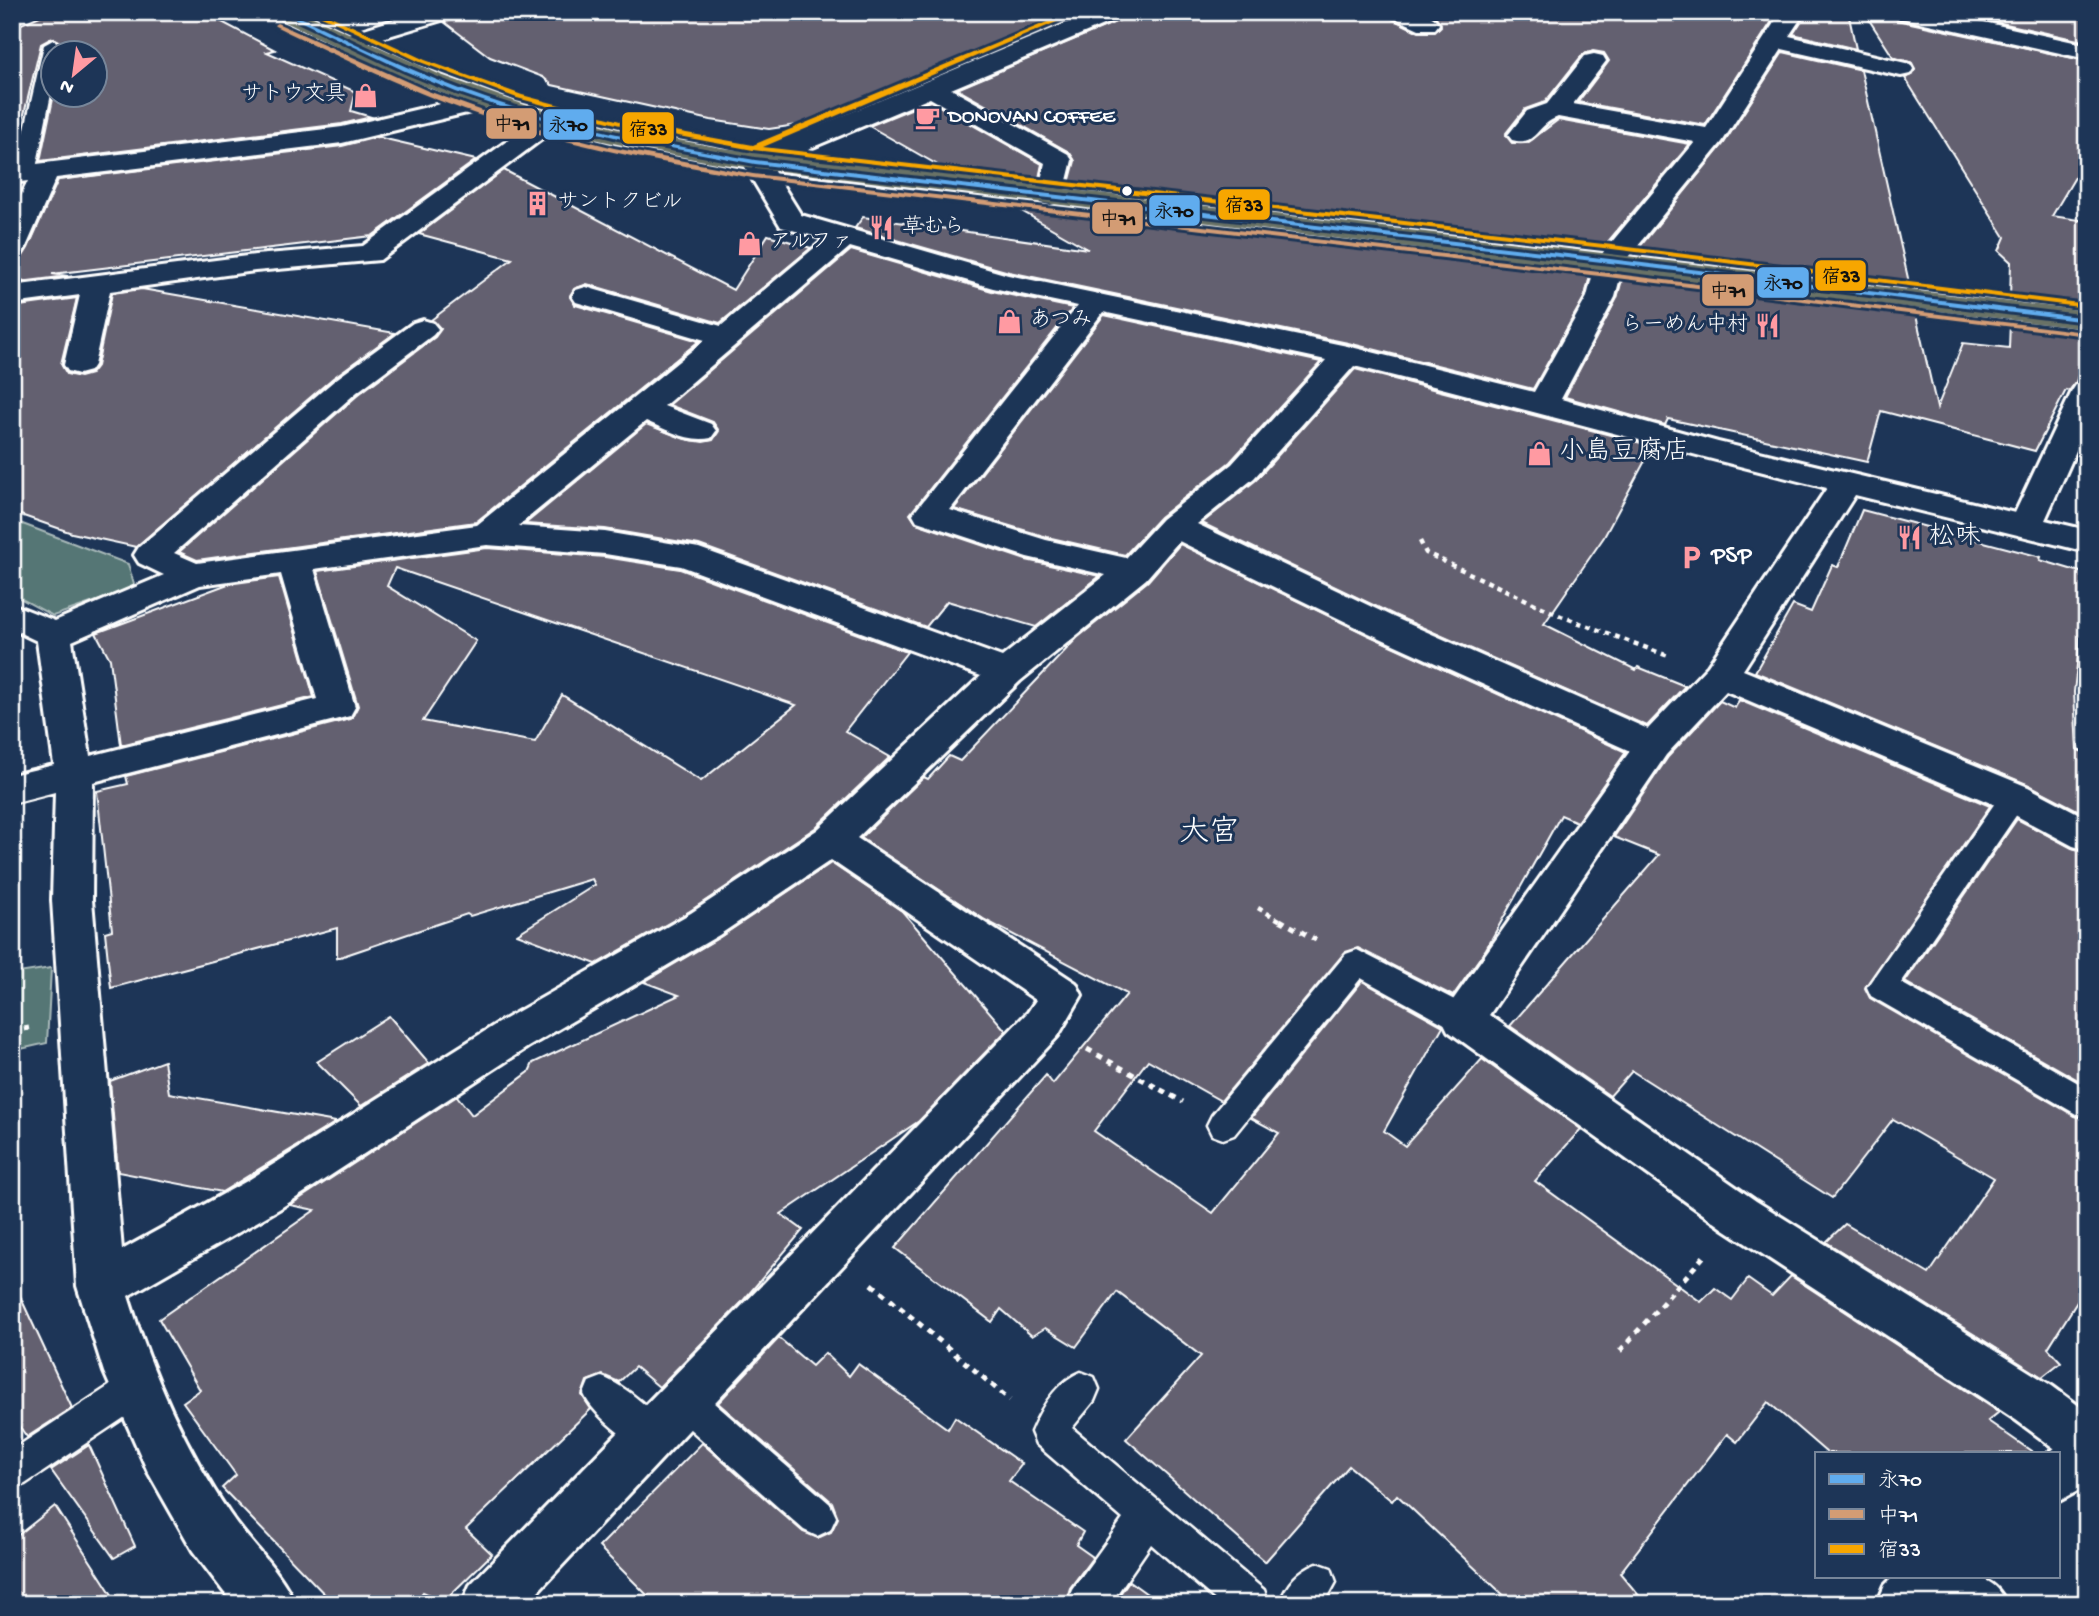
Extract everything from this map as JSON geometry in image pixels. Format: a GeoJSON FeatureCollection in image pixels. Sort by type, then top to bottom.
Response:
{"type":"FeatureCollection","features":[{"type":"Feature","properties":{"kind":"main road"},"geometry":{"type":"LineString","coordinates":[[283,12],[430,80],[487,101],[677,149],[755,162],[1610,261],[2087,320]]}},
{"type":"Feature","properties":{"kind":"street"},"geometry":{"type":"LineString","coordinates":[[346,41],[444,12]]}},
{"type":"Feature","properties":{"kind":"street"},"geometry":{"type":"LineString","coordinates":[[1114,12],[1083,17],[932,89],[755,162],[791,221],[843,238],[1003,282],[1347,355],[1543,404],[1710,450],[2087,541]]}},
{"type":"Feature","properties":{"kind":"street"},"geometry":{"type":"LineString","coordinates":[[1401,12],[1427,24]]}},
{"type":"Feature","properties":{"kind":"street"},"geometry":{"type":"LineString","coordinates":[[1906,12],[2087,52]]}},
{"type":"Feature","properties":{"kind":"street"},"geometry":{"type":"LineString","coordinates":[[1543,404],[1601,297],[1610,261],[1713,137],[1775,40],[1788,13]]}},
{"type":"Feature","properties":{"kind":"street"},"geometry":{"type":"LineString","coordinates":[[1775,40],[1901,69]]}},
{"type":"Feature","properties":{"kind":"street"},"geometry":{"type":"LineString","coordinates":[[1556,110],[1594,61]]}},
{"type":"Feature","properties":{"kind":"street"},"geometry":{"type":"LineString","coordinates":[[932,89],[1059,160],[1050,197]]}},
{"type":"Feature","properties":{"kind":"street"},"geometry":{"type":"LineString","coordinates":[[12,247],[27,173],[342,135],[487,101]]}},
{"type":"Feature","properties":{"kind":"street"},"geometry":{"type":"LineString","coordinates":[[1521,135],[1536,116],[1556,110],[1713,137]]}},
{"type":"Feature","properties":{"kind":"street"},"geometry":{"type":"LineString","coordinates":[[12,295],[255,263],[370,254],[553,119]]}},
{"type":"Feature","properties":{"kind":"street"},"geometry":{"type":"LineString","coordinates":[[487,534],[642,409],[843,238]]}},
{"type":"Feature","properties":{"kind":"street"},"geometry":{"type":"LineString","coordinates":[[79,365],[97,284]]}},
{"type":"Feature","properties":{"kind":"street"},"geometry":{"type":"LineString","coordinates":[[586,296],[726,337]]}},
{"type":"Feature","properties":{"kind":"street"},"geometry":{"type":"LineString","coordinates":[[1097,301],[929,514],[1039,549],[1134,571]]}},
{"type":"Feature","properties":{"kind":"street"},"geometry":{"type":"LineString","coordinates":[[193,575],[151,555],[346,386],[423,329]]}},
{"type":"Feature","properties":{"kind":"street"},"geometry":{"type":"LineString","coordinates":[[101,1286],[263,1195],[513,1035],[705,924],[831,840],[1007,671],[1134,571],[1174,526],[1256,476],[1347,355]]}},
{"type":"Feature","properties":{"kind":"street"},"geometry":{"type":"LineString","coordinates":[[2025,527],[2087,391]]}},
{"type":"Feature","properties":{"kind":"street"},"geometry":{"type":"LineString","coordinates":[[642,409],[701,431]]}},
{"type":"Feature","properties":{"kind":"street"},"geometry":{"type":"LineString","coordinates":[[1846,483],[1721,675],[1653,746],[1463,1019],[1740,1215],[2034,1403],[2087,1442]]}},
{"type":"Feature","properties":{"kind":"street"},"geometry":{"type":"LineString","coordinates":[[1174,526],[1381,625],[1653,746]]}},
{"type":"Feature","properties":{"kind":"street"},"geometry":{"type":"LineString","coordinates":[[12,615],[54,635],[193,575],[487,534],[605,543],[687,556],[1007,671]]}},
{"type":"Feature","properties":{"kind":"street"},"geometry":{"type":"LineString","coordinates":[[12,789],[337,707],[295,562]]}},
{"type":"Feature","properties":{"kind":"street"},"geometry":{"type":"LineString","coordinates":[[54,635],[74,774],[72,900],[101,1286],[118,1348],[191,1505],[247,1582],[268,1604]]}},
{"type":"Feature","properties":{"kind":"street"},"geometry":{"type":"LineString","coordinates":[[1721,675],[2014,797],[2087,836]]}},
{"type":"Feature","properties":{"kind":"street"},"geometry":{"type":"LineString","coordinates":[[489,1604],[1043,1024],[1061,995],[831,840]]}},
{"type":"Feature","properties":{"kind":"street"},"geometry":{"type":"LineString","coordinates":[[2060,1475],[2087,1455]]}},
{"type":"Feature","properties":{"kind":"street"},"geometry":{"type":"LineString","coordinates":[[1904,1604],[1929,1578]]}},
{"type":"Feature","properties":{"kind":"lane"},"geometry":{"type":"LineString","coordinates":[[27,173],[40,108]]}},
{"type":"Feature","properties":{"kind":"lane"},"geometry":{"type":"LineString","coordinates":[[2014,797],[1882,987],[2087,1104]]}},
{"type":"Feature","properties":{"kind":"lane"},"geometry":{"type":"LineString","coordinates":[[1223,1125],[1357,962],[1463,1019]]}},
{"type":"Feature","properties":{"kind":"lane"},"geometry":{"type":"LineString","coordinates":[[1081,1389],[1064,1407],[1049,1432],[1250,1604]]}},
{"type":"Feature","properties":{"kind":"lane"},"geometry":{"type":"LineString","coordinates":[[12,1471],[136,1390]]}},
{"type":"Feature","properties":{"kind":"lane"},"geometry":{"type":"LineString","coordinates":[[602,1394],[651,1435]]}},
{"type":"Feature","properties":{"kind":"lane"},"geometry":{"type":"LineString","coordinates":[[685,1401],[817,1517]]}},
{"type":"Feature","properties":{"kind":"lane"},"geometry":{"type":"LineString","coordinates":[[1086,1604],[1148,1516]]}},
{"type":"Feature","properties":{"kind":"lane"},"geometry":{"type":"LineString","coordinates":[[1950,1578],[1988,1604]]}},
{"type":"Feature","properties":{"kind":"path"},"geometry":{"type":"LineString","coordinates":[[1420,541],[1426,553],[1561,616],[1721,675]]}},
{"type":"Feature","properties":{"kind":"path"},"geometry":{"type":"LineString","coordinates":[[1258,908],[1357,962]]}},
{"type":"Feature","properties":{"kind":"path"},"geometry":{"type":"LineString","coordinates":[[1043,1024],[1223,1125]]}},
{"type":"Feature","properties":{"kind":"path"},"geometry":{"type":"LineString","coordinates":[[1620,1351],[1740,1215]]}},
{"type":"Feature","properties":{"kind":"path"},"geometry":{"type":"LineString","coordinates":[[829,1248],[1049,1432]]}},
{"type":"Feature","properties":{"kind":"green space"},"geometry":{"type":"Polygon","coordinates":[[[12,520],[128,564],[135,588],[53,616],[12,594],[12,520]]]}},
{"type":"Feature","properties":{"kind":"green space"},"geometry":{"type":"Polygon","coordinates":[[[51,968],[47,1043],[12,1051],[12,974],[51,968]]]}},
{"type":"Feature","properties":{"kind":"building"},"geometry":{"type":"Polygon","coordinates":[[[49,12],[203,12],[275,50],[267,52],[356,92],[351,111],[371,117],[342,124],[40,161],[51,108],[108,108],[108,38],[38,38],[38,56],[12,164],[12,28],[49,12]]]}},
{"type":"Feature","properties":{"kind":"building"},"geometry":{"type":"Polygon","coordinates":[[[458,12],[1086,12],[845,112],[839,109],[803,124],[769,129],[711,120],[552,85],[543,77],[490,57],[444,22],[454,19],[458,12]]]}},
{"type":"Feature","properties":{"kind":"building"},"geometry":{"type":"Polygon","coordinates":[[[1128,12],[1387,12],[1392,19],[1419,32],[1435,32],[1441,26],[1436,17],[1428,12],[1778,12],[1705,125],[1578,102],[1609,61],[1604,53],[1593,51],[1583,54],[1545,102],[1525,109],[1506,133],[1512,143],[1527,143],[1558,120],[1690,144],[1601,250],[1068,187],[1075,161],[1069,152],[957,89],[1123,19],[1128,12]]]}},
{"type":"Feature","properties":{"kind":"building"},"geometry":{"type":"Polygon","coordinates":[[[1807,12],[1848,12],[1856,49],[1793,34],[1807,12]]]}},
{"type":"Feature","properties":{"kind":"building"},"geometry":{"type":"Polygon","coordinates":[[[1864,12],[1892,12],[1897,20],[2087,61],[2087,157],[2052,216],[2087,221],[2087,308],[2010,299],[2011,262],[1999,251],[2005,237],[1905,78],[1915,70],[1912,63],[1893,57],[1864,12]]]}},
{"type":"Feature","properties":{"kind":"building"},"geometry":{"type":"Polygon","coordinates":[[[1952,12],[2087,12],[2087,42],[1952,12]]]}},
{"type":"Feature","properties":{"kind":"building"},"geometry":{"type":"Polygon","coordinates":[[[1783,52],[1861,70],[1910,287],[1634,254],[1724,143],[1783,52]]]}},
{"type":"Feature","properties":{"kind":"building"},"geometry":{"type":"Polygon","coordinates":[[[930,101],[1042,164],[1038,183],[952,173],[869,126],[930,101]]]}},
{"type":"Feature","properties":{"kind":"building"},"geometry":{"type":"Polygon","coordinates":[[[377,137],[476,160],[372,236],[52,274],[68,276],[12,283],[12,258],[23,256],[28,248],[58,180],[342,146],[377,137]]]}},
{"type":"Feature","properties":{"kind":"building"},"geometry":{"type":"Polygon","coordinates":[[[504,170],[733,290],[768,235],[811,248],[720,323],[587,284],[574,289],[570,297],[575,305],[699,341],[476,522],[197,560],[179,552],[359,394],[435,337],[441,329],[431,320],[512,259],[419,234],[504,170]]]}},
{"type":"Feature","properties":{"kind":"building"},"geometry":{"type":"Polygon","coordinates":[[[1002,200],[1049,208],[1591,272],[1585,296],[1533,389],[1348,343],[1009,272],[855,228],[863,217],[1088,249],[1002,200]]]}},
{"type":"Feature","properties":{"kind":"building"},"geometry":{"type":"Polygon","coordinates":[[[851,250],[992,291],[1073,308],[910,514],[916,523],[1026,560],[1100,576],[1036,627],[947,601],[926,627],[699,545],[605,529],[525,524],[646,424],[685,439],[703,442],[713,440],[719,431],[713,422],[669,405],[851,250]]]}},
{"type":"Feature","properties":{"kind":"building"},"geometry":{"type":"Polygon","coordinates":[[[1623,276],[1915,311],[1937,408],[1963,343],[2009,348],[2010,322],[2087,332],[2087,347],[2076,382],[2069,391],[2066,390],[2035,451],[1881,411],[1867,462],[1668,419],[1665,425],[1565,397],[1617,298],[1623,276]]]}},
{"type":"Feature","properties":{"kind":"building"},"geometry":{"type":"Polygon","coordinates":[[[142,289],[395,333],[333,378],[136,547],[72,533],[12,512],[12,307],[77,298],[61,364],[67,374],[80,377],[91,374],[97,366],[112,293],[142,289]]]}},
{"type":"Feature","properties":{"kind":"building"},"geometry":{"type":"Polygon","coordinates":[[[1104,315],[1321,362],[1230,462],[1160,517],[1125,555],[1047,537],[954,509],[1104,315]]]}},
{"type":"Feature","properties":{"kind":"building"},"geometry":{"type":"Polygon","coordinates":[[[1355,369],[1653,446],[1604,537],[1544,624],[1636,670],[1638,667],[1685,686],[1647,726],[1394,615],[1202,523],[1256,480],[1355,369]]]}},
{"type":"Feature","properties":{"kind":"building"},"geometry":{"type":"Polygon","coordinates":[[[1862,510],[2041,557],[2040,560],[2087,574],[2074,692],[2077,750],[2087,753],[2087,815],[2029,785],[1755,672],[1793,605],[1811,612],[1832,565],[1838,567],[1862,510]]]}},
{"type":"Feature","properties":{"kind":"building"},"geometry":{"type":"Polygon","coordinates":[[[1180,544],[1368,635],[1626,752],[1577,822],[1561,815],[1486,949],[1453,996],[1358,948],[1345,952],[1221,1101],[1148,1060],[1094,1131],[1213,1213],[1279,1133],[1251,1118],[1362,981],[1443,1026],[1384,1131],[1405,1146],[1482,1059],[1581,1129],[1535,1181],[1701,1302],[1715,1288],[1732,1300],[1748,1279],[1772,1296],[1791,1276],[1999,1412],[1988,1421],[2033,1452],[1826,1452],[1768,1402],[1737,1442],[1727,1434],[1620,1573],[1646,1604],[1513,1604],[1397,1495],[1392,1501],[1349,1466],[1265,1562],[1126,1439],[1201,1356],[1117,1292],[1076,1347],[1045,1328],[1032,1336],[1001,1309],[992,1322],[895,1248],[1046,1075],[1053,1084],[1127,994],[985,920],[861,838],[924,777],[928,779],[949,756],[960,761],[1077,638],[1148,581],[1180,544]]]}},
{"type":"Feature","properties":{"kind":"building"},"geometry":{"type":"Polygon","coordinates":[[[487,548],[605,557],[680,569],[907,652],[845,731],[890,757],[815,828],[690,911],[596,964],[517,934],[595,885],[592,879],[470,916],[467,914],[337,958],[337,928],[111,988],[105,932],[112,930],[97,791],[128,784],[126,776],[351,719],[358,706],[317,571],[487,548]],[[395,568],[387,586],[476,641],[423,721],[535,742],[562,695],[701,781],[796,705],[395,568]]]}},
{"type":"Feature","properties":{"kind":"building"},"geometry":{"type":"Polygon","coordinates":[[[279,577],[314,697],[121,745],[110,659],[96,633],[228,584],[279,577]]]}},
{"type":"Feature","properties":{"kind":"building"},"geometry":{"type":"Polygon","coordinates":[[[1739,700],[1990,806],[1865,988],[1870,998],[2075,1116],[2087,1119],[2087,1286],[2048,1348],[2061,1362],[2042,1377],[1826,1242],[1845,1224],[1929,1274],[1994,1178],[1893,1119],[1832,1198],[1632,1071],[1610,1096],[1510,1026],[1659,855],[1614,837],[1668,757],[1720,701],[1735,708],[1739,700]]]}},
{"type":"Feature","properties":{"kind":"building"},"geometry":{"type":"Polygon","coordinates":[[[2017,819],[2072,848],[2087,852],[2087,1085],[1905,982],[2017,819]]]}},
{"type":"Feature","properties":{"kind":"building"},"geometry":{"type":"Polygon","coordinates":[[[831,863],[902,911],[1006,1031],[919,1121],[781,1214],[803,1230],[742,1302],[659,1387],[635,1367],[619,1382],[603,1375],[587,1381],[582,1395],[591,1409],[466,1529],[492,1554],[444,1601],[423,1592],[414,1604],[334,1604],[222,1488],[236,1475],[183,1402],[200,1390],[159,1319],[315,1210],[290,1205],[457,1096],[472,1115],[529,1072],[533,1063],[679,995],[644,982],[720,937],[831,863]]]}},
{"type":"Feature","properties":{"kind":"building"},"geometry":{"type":"Polygon","coordinates":[[[389,1016],[429,1063],[361,1106],[317,1062],[389,1016]]]}},
{"type":"Feature","properties":{"kind":"building"},"geometry":{"type":"Polygon","coordinates":[[[164,1061],[169,1093],[336,1122],[222,1192],[118,1172],[110,1081],[164,1061]]]}},
{"type":"Feature","properties":{"kind":"building"},"geometry":{"type":"Polygon","coordinates":[[[12,1279],[72,1408],[27,1437],[12,1416],[12,1279]]]}},
{"type":"Feature","properties":{"kind":"building"},"geometry":{"type":"Polygon","coordinates":[[[779,1338],[812,1366],[825,1353],[849,1376],[858,1364],[948,1429],[955,1417],[1022,1464],[1009,1481],[1083,1532],[1076,1545],[1093,1557],[1070,1588],[1065,1604],[656,1604],[599,1547],[702,1443],[803,1532],[818,1538],[831,1532],[838,1518],[832,1502],[718,1403],[779,1338]]]}},
{"type":"Feature","properties":{"kind":"building"},"geometry":{"type":"Polygon","coordinates":[[[89,1445],[135,1546],[114,1558],[51,1470],[89,1445]]]}},
{"type":"Feature","properties":{"kind":"building"},"geometry":{"type":"Polygon","coordinates":[[[55,1506],[118,1604],[12,1604],[12,1540],[55,1506]]]}},
{"type":"Feature","properties":{"kind":"building"},"geometry":{"type":"Polygon","coordinates":[[[1129,1581],[1161,1604],[1113,1604],[1129,1581]]]}},
{"type":"Feature","properties":{"kind":"transit line","name":"永70"},"geometry":{"type":"LineString","coordinates":[[284,12],[382,59],[517,111],[618,136],[755,162],[1610,261],[2087,320]]}},
{"type":"Feature","properties":{"kind":"transit line","name":"宿33"},"geometry":{"type":"LineString","coordinates":[[316,12],[422,61],[520,97],[620,123],[757,148],[1612,247],[2087,306]]}},
{"type":"Feature","properties":{"kind":"transit line","name":"宿33"},"geometry":{"type":"LineString","coordinates":[[753,148],[1077,12]]}},
{"type":"Feature","properties":{"kind":"transit line","name":"中71"},"geometry":{"type":"LineString","coordinates":[[277,25],[451,103],[511,123],[614,150],[753,176],[1608,275],[2085,334]]}},
{"type":"Feature","properties":{"kind":"place","name":"サトウ文具"},"geometry":{"type":"Point","coordinates":[366,95]}},
{"type":"Feature","properties":{"kind":"place","name":"DONOVAN COFFEE"},"geometry":{"type":"Point","coordinates":[928,118]}},
{"type":"Feature","properties":{"kind":"place","name":"サントクビル"},"geometry":{"type":"Point","coordinates":[537,203]}},
{"type":"Feature","properties":{"kind":"place","name":"草むら"},"geometry":{"type":"Point","coordinates":[882,228]}},
{"type":"Feature","properties":{"kind":"place","name":"アルファ"},"geometry":{"type":"Point","coordinates":[750,243]}},
{"type":"Feature","properties":{"kind":"place","name":"あつみ"},"geometry":{"type":"Point","coordinates":[1010,321]}},
{"type":"Feature","properties":{"kind":"place","name":"らーめん中村"},"geometry":{"type":"Point","coordinates":[1768,326]}},
{"type":"Feature","properties":{"kind":"place","name":"小島豆腐店"},"geometry":{"type":"Point","coordinates":[1539,453]}},
{"type":"Feature","properties":{"kind":"place","name":"松味"},"geometry":{"type":"Point","coordinates":[1909,538]}},
{"type":"Feature","properties":{"kind":"place","name":"PSP"},"geometry":{"type":"Point","coordinates":[1691,557]}},
{"type":"Feature","properties":{"kind":"district","name":"大宮"},"geometry":{"type":"Point","coordinates":[1209,834]}}]}
